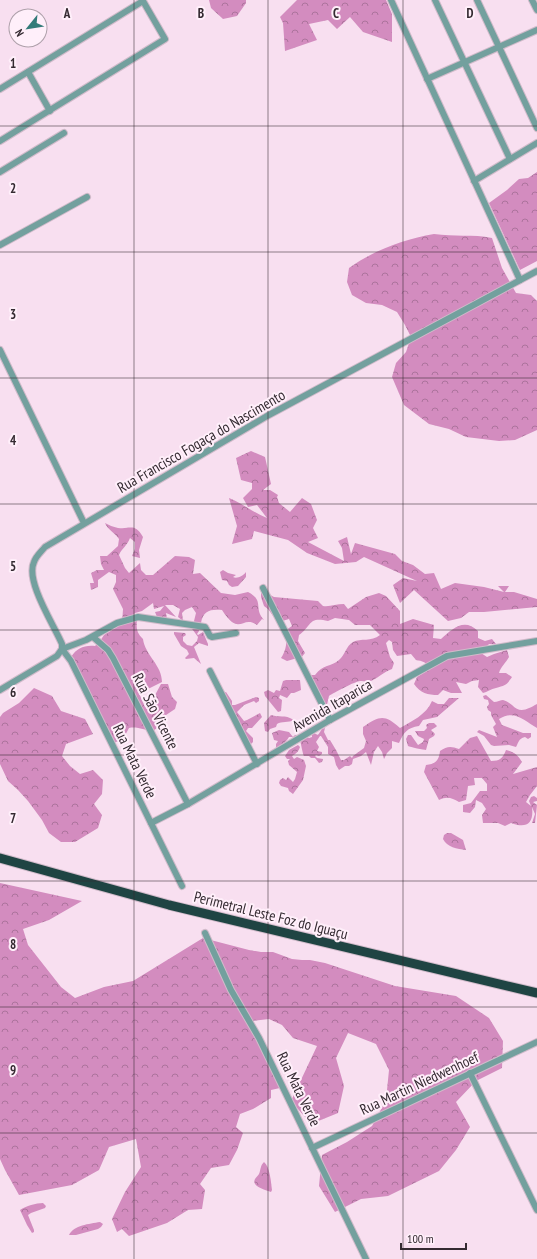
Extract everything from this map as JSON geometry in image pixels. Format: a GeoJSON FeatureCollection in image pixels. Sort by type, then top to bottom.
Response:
{"type":"FeatureCollection","features":[{"type":"Feature","properties":{"kind":"highway","name":"Perimetral Leste Foz do Iguaçu"},"geometry":{"type":"LineString","coordinates":[[0,858],[169,905],[537,993]]}},
{"type":"Feature","properties":{"kind":"street"},"geometry":{"type":"LineString","coordinates":[[391,0],[520,280]]}},
{"type":"Feature","properties":{"kind":"street"},"geometry":{"type":"LineString","coordinates":[[435,0],[510,159]]}},
{"type":"Feature","properties":{"kind":"street"},"geometry":{"type":"LineString","coordinates":[[477,0],[537,128]]}},
{"type":"Feature","properties":{"kind":"street"},"geometry":{"type":"LineString","coordinates":[[532,0],[537,10]]}},
{"type":"Feature","properties":{"kind":"street"},"geometry":{"type":"LineString","coordinates":[[0,89],[143,1],[165,39],[0,141]]}},
{"type":"Feature","properties":{"kind":"street"},"geometry":{"type":"LineString","coordinates":[[427,79],[537,30]]}},
{"type":"Feature","properties":{"kind":"street"},"geometry":{"type":"LineString","coordinates":[[28,72],[50,111]]}},
{"type":"Feature","properties":{"kind":"street"},"geometry":{"type":"LineString","coordinates":[[0,172],[64,133]]}},
{"type":"Feature","properties":{"kind":"street"},"geometry":{"type":"LineString","coordinates":[[474,181],[537,143]]}},
{"type":"Feature","properties":{"kind":"street"},"geometry":{"type":"LineString","coordinates":[[0,245],[87,197]]}},
{"type":"Feature","properties":{"kind":"street","name":"Rua Francisco Fogaça do Nascimento"},"geometry":{"type":"LineString","coordinates":[[62,649],[59,637],[34,585],[32,576],[34,561],[46,547],[84,523],[267,416],[537,271]]}},
{"type":"Feature","properties":{"kind":"street"},"geometry":{"type":"LineString","coordinates":[[0,350],[84,523]]}},
{"type":"Feature","properties":{"kind":"street"},"geometry":{"type":"LineString","coordinates":[[263,588],[330,720]]}},
{"type":"Feature","properties":{"kind":"street"},"geometry":{"type":"LineString","coordinates":[[0,690],[57,656],[62,649],[93,637],[117,624],[138,617],[205,627],[212,637],[236,633]]}},
{"type":"Feature","properties":{"kind":"street","name":"Rua São Vicente"},"geometry":{"type":"LineString","coordinates":[[93,637],[108,650],[113,658],[188,804]]}},
{"type":"Feature","properties":{"kind":"street","name":"Avenida Itaparica"},"geometry":{"type":"LineString","coordinates":[[151,822],[188,804],[330,720],[450,654],[537,641]]}},
{"type":"Feature","properties":{"kind":"street","name":"Rua Mata Verde"},"geometry":{"type":"LineString","coordinates":[[62,649],[71,661],[182,886]]}},
{"type":"Feature","properties":{"kind":"street"},"geometry":{"type":"LineString","coordinates":[[210,671],[257,764]]}},
{"type":"Feature","properties":{"kind":"street","name":"Rua Mata Verde"},"geometry":{"type":"LineString","coordinates":[[205,933],[232,990],[259,1038],[366,1259]]}},
{"type":"Feature","properties":{"kind":"street","name":"Rua Martin Niedwenhoef"},"geometry":{"type":"LineString","coordinates":[[312,1148],[537,1042]]}},
{"type":"Feature","properties":{"kind":"street"},"geometry":{"type":"LineString","coordinates":[[470,1073],[537,1210]]}},
{"type":"Feature","properties":{"kind":"green space"},"geometry":{"type":"Polygon","coordinates":[[[209,0],[246,0],[246,3],[237,16],[223,19],[211,8],[209,0]]]}},
{"type":"Feature","properties":{"kind":"green space"},"geometry":{"type":"Polygon","coordinates":[[[297,0],[386,0],[392,14],[392,42],[363,32],[350,17],[337,29],[328,20],[309,24],[317,40],[285,51],[283,23],[280,17],[297,0]]]}},
{"type":"Feature","properties":{"kind":"green space"},"geometry":{"type":"Polygon","coordinates":[[[537,172],[537,261],[520,270],[489,203],[519,179],[528,178],[537,172]]]}},
{"type":"Feature","properties":{"kind":"green space"},"geometry":{"type":"Polygon","coordinates":[[[434,234],[492,238],[502,268],[516,293],[531,295],[537,301],[537,430],[515,440],[499,441],[466,437],[449,429],[429,424],[404,405],[392,377],[396,363],[406,352],[411,337],[397,312],[382,305],[366,303],[352,295],[347,282],[349,268],[390,246],[434,234]]]}},
{"type":"Feature","properties":{"kind":"green space"},"geometry":{"type":"Polygon","coordinates":[[[251,451],[265,457],[271,484],[263,490],[270,490],[278,495],[277,497],[279,503],[290,512],[302,498],[311,504],[317,520],[313,528],[318,538],[308,542],[344,561],[342,548],[338,541],[347,537],[351,554],[355,543],[395,554],[402,561],[413,565],[425,574],[434,573],[441,589],[455,583],[484,587],[504,592],[498,586],[509,586],[505,592],[514,592],[537,599],[537,607],[469,612],[461,618],[448,621],[414,590],[400,603],[393,585],[403,578],[417,581],[364,557],[356,562],[335,564],[307,553],[288,540],[254,531],[252,539],[232,544],[237,526],[229,498],[267,518],[257,505],[248,507],[243,498],[252,489],[252,483],[241,480],[236,458],[251,451]]]}},
{"type":"Feature","properties":{"kind":"green space"},"geometry":{"type":"Polygon","coordinates":[[[105,523],[118,528],[134,528],[140,532],[143,537],[139,550],[140,558],[132,556],[135,549],[135,542],[130,538],[119,555],[129,573],[140,563],[141,570],[146,575],[153,575],[175,556],[189,557],[195,560],[193,574],[200,573],[221,593],[235,595],[248,592],[253,595],[258,602],[259,612],[264,620],[262,619],[257,625],[252,622],[237,624],[233,623],[222,610],[214,610],[205,613],[201,623],[196,628],[194,621],[196,613],[192,607],[182,613],[183,621],[178,617],[180,609],[173,605],[165,605],[176,617],[166,613],[167,619],[157,617],[155,612],[160,611],[164,606],[154,609],[153,603],[142,611],[135,613],[131,618],[137,620],[138,633],[143,639],[144,645],[157,665],[162,682],[150,688],[138,691],[145,707],[152,709],[157,704],[154,697],[161,684],[168,684],[172,697],[177,702],[175,709],[163,717],[157,728],[149,730],[129,728],[122,741],[115,742],[71,657],[81,648],[95,646],[104,635],[122,624],[123,609],[113,589],[116,582],[116,575],[109,572],[98,580],[98,587],[91,590],[90,583],[94,583],[91,573],[97,570],[104,570],[101,564],[100,556],[107,556],[118,546],[119,539],[105,523]]]}},
{"type":"Feature","properties":{"kind":"green space"},"geometry":{"type":"Polygon","coordinates":[[[223,570],[236,575],[233,577],[235,578],[240,577],[246,572],[246,577],[238,586],[232,587],[227,581],[222,580],[220,572],[223,570]]]}},
{"type":"Feature","properties":{"kind":"green space"},"geometry":{"type":"Polygon","coordinates":[[[261,590],[274,597],[318,601],[323,606],[344,604],[348,609],[366,597],[379,593],[386,596],[400,611],[400,624],[413,619],[434,625],[433,638],[441,639],[454,628],[468,625],[478,631],[478,638],[485,641],[492,639],[496,644],[489,644],[481,653],[487,657],[507,650],[509,657],[499,673],[506,673],[512,677],[505,685],[483,693],[478,687],[479,680],[466,684],[456,682],[462,693],[451,693],[443,690],[438,695],[431,695],[419,690],[414,684],[417,677],[430,669],[429,667],[424,662],[416,660],[411,654],[397,656],[393,650],[392,642],[389,640],[386,643],[390,657],[394,663],[392,669],[371,681],[360,681],[331,694],[329,696],[326,709],[308,675],[315,675],[324,667],[336,662],[341,658],[353,642],[370,639],[380,635],[370,625],[355,625],[349,620],[335,618],[328,621],[313,621],[299,635],[298,641],[305,653],[300,659],[287,661],[281,658],[286,644],[286,630],[292,626],[289,619],[279,622],[274,618],[269,610],[264,606],[261,597],[261,590]]]}},
{"type":"Feature","properties":{"kind":"green space"},"geometry":{"type":"Polygon","coordinates":[[[190,626],[199,630],[198,635],[203,632],[208,644],[208,646],[199,643],[194,647],[201,664],[194,658],[185,658],[189,654],[187,650],[181,646],[174,634],[174,632],[185,633],[186,635],[183,637],[183,641],[187,645],[192,646],[197,641],[198,637],[190,626]]]}},
{"type":"Feature","properties":{"kind":"green space"},"geometry":{"type":"Polygon","coordinates":[[[300,680],[301,690],[291,693],[287,698],[280,695],[279,698],[282,700],[281,711],[278,712],[265,696],[264,692],[268,690],[274,693],[276,690],[280,691],[283,681],[300,680]]]}},
{"type":"Feature","properties":{"kind":"green space"},"geometry":{"type":"Polygon","coordinates":[[[34,688],[52,696],[61,711],[85,719],[93,734],[66,744],[62,756],[70,766],[80,774],[93,770],[103,780],[102,794],[94,804],[102,815],[98,828],[75,842],[61,842],[49,833],[42,820],[28,801],[8,781],[0,764],[0,717],[3,713],[19,703],[34,688]]]}},
{"type":"Feature","properties":{"kind":"green space"},"geometry":{"type":"Polygon","coordinates":[[[226,692],[232,701],[232,705],[256,697],[259,698],[259,701],[256,703],[254,701],[244,705],[237,712],[244,721],[260,713],[262,717],[252,728],[248,728],[246,731],[253,738],[253,742],[251,744],[248,743],[223,693],[226,692]]]}},
{"type":"Feature","properties":{"kind":"green space"},"geometry":{"type":"Polygon","coordinates":[[[486,695],[494,702],[503,700],[521,710],[537,704],[537,728],[519,717],[510,715],[499,719],[502,725],[523,733],[531,733],[531,737],[528,739],[525,737],[521,739],[516,747],[509,745],[494,746],[491,745],[484,736],[477,732],[479,730],[497,737],[493,727],[496,724],[487,707],[489,704],[488,700],[484,699],[483,696],[486,695]]]}},
{"type":"Feature","properties":{"kind":"green space"},"geometry":{"type":"Polygon","coordinates":[[[449,698],[459,698],[437,717],[423,720],[419,726],[409,729],[404,733],[399,743],[392,741],[392,748],[384,759],[378,746],[374,752],[371,765],[366,752],[353,759],[352,764],[349,766],[345,766],[339,770],[334,757],[328,754],[328,747],[321,736],[316,742],[319,747],[317,751],[322,752],[322,754],[315,756],[323,759],[322,762],[319,763],[315,758],[304,756],[300,740],[306,737],[312,737],[312,735],[304,732],[307,730],[318,735],[322,729],[325,728],[324,732],[328,740],[330,740],[341,760],[344,760],[350,756],[352,758],[364,748],[366,741],[363,734],[363,727],[369,723],[382,718],[390,720],[400,728],[422,714],[432,701],[438,704],[444,704],[449,698]]]}},
{"type":"Feature","properties":{"kind":"green space"},"geometry":{"type":"Polygon","coordinates":[[[271,715],[287,717],[294,720],[279,723],[268,732],[265,731],[264,723],[271,715]]]}},
{"type":"Feature","properties":{"kind":"green space"},"geometry":{"type":"Polygon","coordinates":[[[429,723],[434,723],[437,726],[431,730],[435,734],[429,739],[426,750],[408,746],[406,739],[408,735],[411,735],[418,745],[423,742],[424,739],[418,736],[415,731],[424,731],[427,728],[426,725],[429,723]]]}},
{"type":"Feature","properties":{"kind":"green space"},"geometry":{"type":"Polygon","coordinates":[[[279,730],[289,732],[293,737],[295,735],[298,736],[295,739],[289,737],[285,744],[278,749],[276,748],[276,744],[278,741],[274,740],[272,733],[279,730]]]}},
{"type":"Feature","properties":{"kind":"green space"},"geometry":{"type":"Polygon","coordinates":[[[477,736],[491,761],[501,758],[506,750],[517,756],[522,762],[513,774],[537,767],[537,786],[526,802],[531,806],[529,801],[531,797],[534,796],[537,798],[537,801],[533,802],[537,805],[535,823],[532,823],[535,814],[532,807],[532,817],[525,825],[511,823],[505,826],[498,823],[483,823],[482,815],[486,809],[482,803],[476,800],[475,807],[470,813],[463,812],[463,805],[471,803],[480,791],[487,791],[487,784],[482,778],[474,778],[475,785],[468,786],[466,800],[459,802],[447,798],[439,800],[424,772],[426,765],[432,764],[436,761],[442,749],[454,747],[459,749],[470,738],[477,736]]]}},
{"type":"Feature","properties":{"kind":"green space"},"geometry":{"type":"Polygon","coordinates":[[[298,745],[300,747],[299,750],[292,756],[294,759],[297,757],[304,760],[306,766],[303,780],[293,794],[288,788],[281,786],[279,783],[283,778],[286,780],[288,777],[293,782],[295,779],[297,772],[289,765],[288,761],[290,759],[287,759],[285,756],[289,750],[298,745]]]}},
{"type":"Feature","properties":{"kind":"green space"},"geometry":{"type":"Polygon","coordinates":[[[451,833],[463,840],[466,850],[447,844],[443,839],[444,835],[451,833]]]}},
{"type":"Feature","properties":{"kind":"green space"},"geometry":{"type":"Polygon","coordinates":[[[0,883],[82,901],[49,920],[23,929],[28,945],[61,987],[75,998],[104,987],[133,981],[203,938],[249,950],[273,952],[292,959],[325,963],[395,986],[456,996],[489,1018],[503,1041],[502,1068],[476,1081],[456,1102],[470,1127],[456,1150],[439,1171],[388,1196],[361,1199],[335,1212],[319,1186],[322,1155],[347,1142],[372,1126],[386,1100],[389,1070],[376,1044],[348,1033],[336,1058],[344,1086],[338,1113],[311,1124],[291,1101],[317,1046],[293,1038],[282,1025],[269,1019],[251,1021],[281,1078],[280,1088],[271,1090],[271,1098],[253,1109],[240,1114],[236,1127],[243,1133],[237,1150],[229,1165],[211,1168],[200,1184],[205,1190],[202,1209],[188,1210],[167,1223],[129,1236],[122,1229],[117,1232],[112,1219],[125,1192],[141,1167],[136,1139],[109,1147],[99,1170],[72,1185],[19,1195],[0,1159],[0,883]]]}},
{"type":"Feature","properties":{"kind":"green space"},"geometry":{"type":"Polygon","coordinates":[[[264,1162],[268,1167],[270,1175],[271,1192],[260,1188],[254,1182],[264,1162]]]}},
{"type":"Feature","properties":{"kind":"green space"},"geometry":{"type":"Polygon","coordinates":[[[43,1203],[46,1206],[45,1208],[28,1215],[34,1230],[32,1233],[20,1210],[31,1205],[43,1203]]]}},
{"type":"Feature","properties":{"kind":"green space"},"geometry":{"type":"Polygon","coordinates":[[[100,1222],[103,1224],[98,1229],[76,1235],[69,1235],[78,1227],[100,1222]]]}}]}
